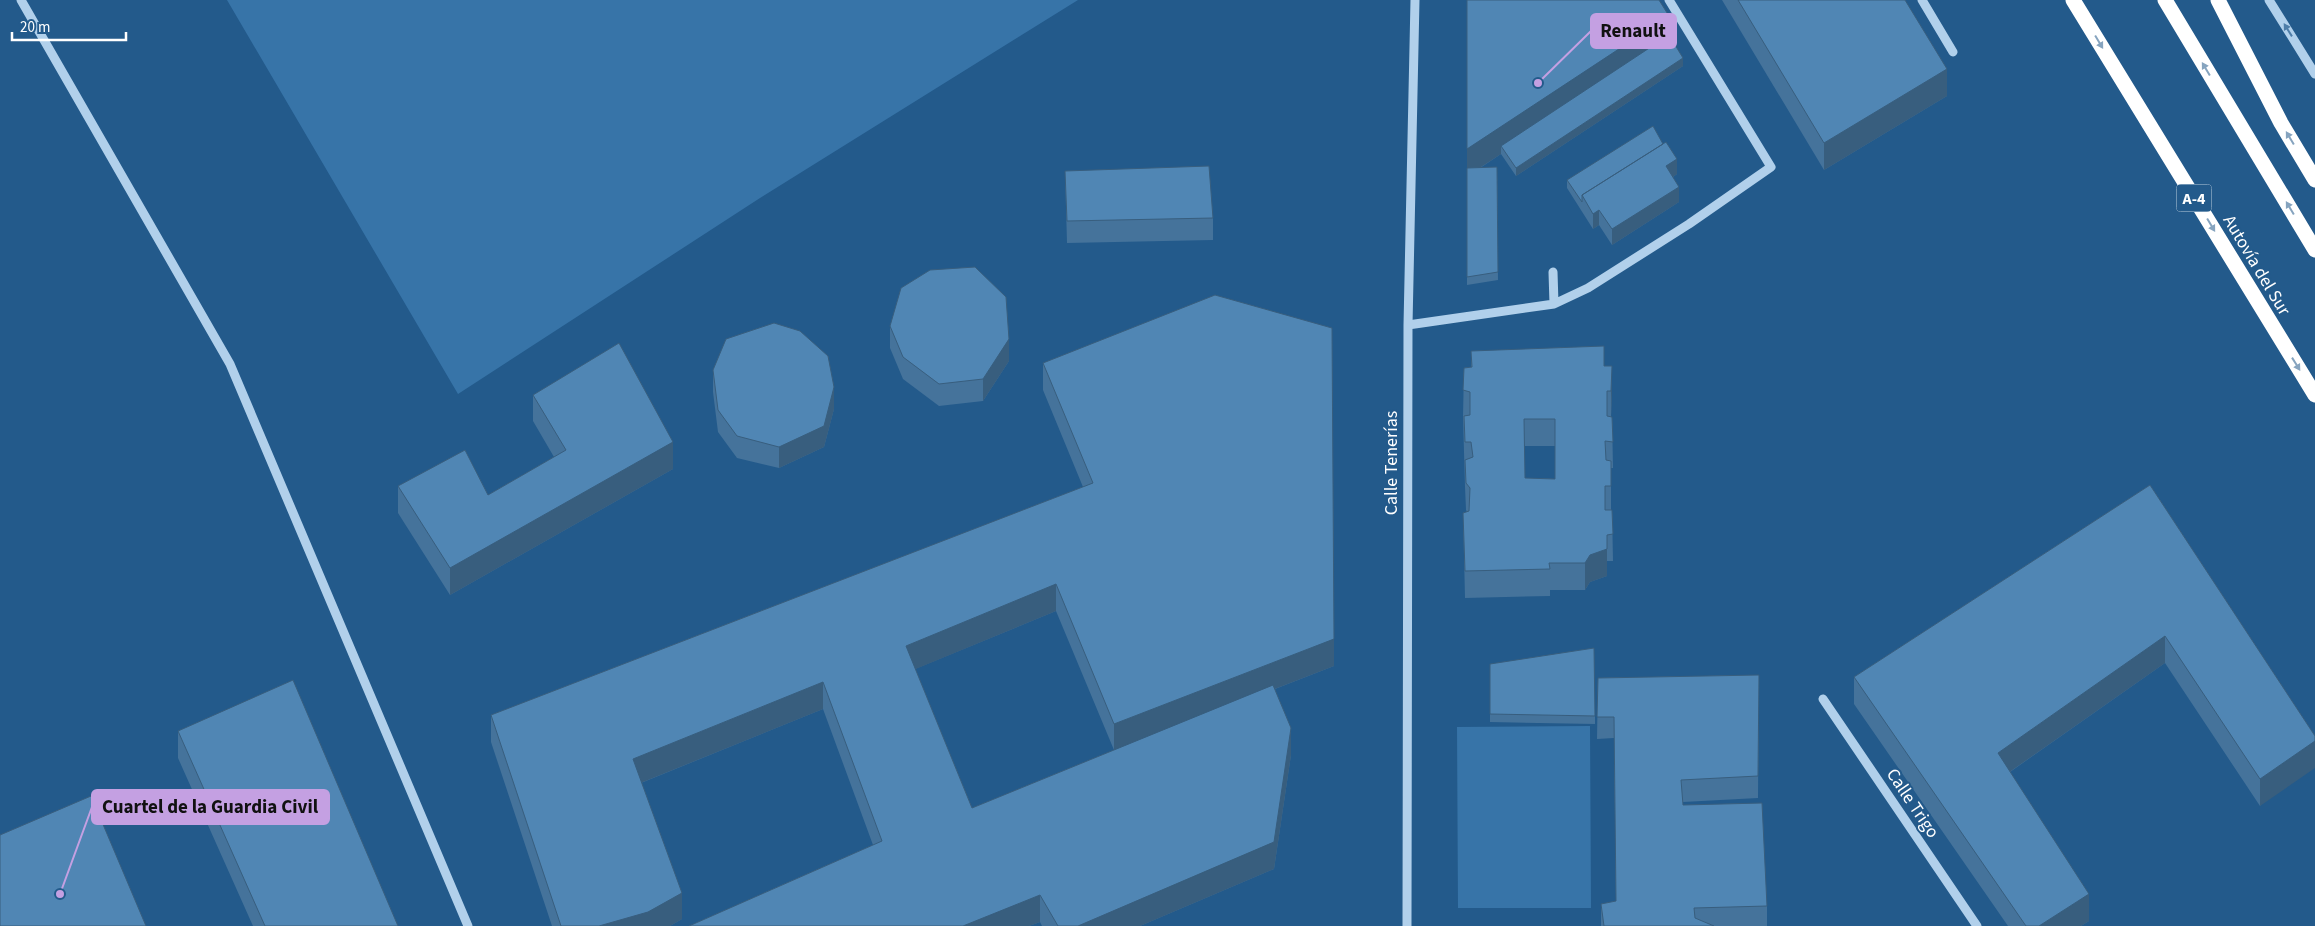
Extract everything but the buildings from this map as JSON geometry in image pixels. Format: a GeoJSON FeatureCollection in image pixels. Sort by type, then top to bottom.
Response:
{"type":"FeatureCollection","features":[{"type":"Feature","properties":{"kind":"highway","name":"Autovía del Sur"},"geometry":{"type":"LineString","coordinates":[[2073,0],[2315,395]]}},
{"type":"Feature","properties":{"kind":"highway"},"geometry":{"type":"LineString","coordinates":[[2165,0],[2315,250]]}},
{"type":"Feature","properties":{"kind":"highway"},"geometry":{"type":"LineString","coordinates":[[2218,0],[2281,123],[2315,180]]}},
{"type":"Feature","properties":{"kind":"street"},"geometry":{"type":"LineString","coordinates":[[21,0],[230,364],[468,926]]}},
{"type":"Feature","properties":{"kind":"street","name":"Calle Tenerías"},"geometry":{"type":"LineString","coordinates":[[1407,926],[1408,325],[1415,0]]}},
{"type":"Feature","properties":{"kind":"street"},"geometry":{"type":"LineString","coordinates":[[1408,325],[1554,304],[1588,288],[1689,224],[1771,167],[1669,0]]}},
{"type":"Feature","properties":{"kind":"street"},"geometry":{"type":"LineString","coordinates":[[1922,0],[1953,52]]}},
{"type":"Feature","properties":{"kind":"street"},"geometry":{"type":"LineString","coordinates":[[2268,0],[2311,60],[2315,74]]}},
{"type":"Feature","properties":{"kind":"street"},"geometry":{"type":"LineString","coordinates":[[1553,272],[1554,304]]}},
{"type":"Feature","properties":{"kind":"street","name":"Calle Trigo"},"geometry":{"type":"LineString","coordinates":[[1823,699],[1977,926]]}},
{"type":"Feature","properties":{"kind":"shaded area"},"geometry":{"type":"Polygon","coordinates":[[[227,0],[1078,0],[760,198],[458,394],[227,0]]]}},
{"type":"Feature","properties":{"kind":"shaded area"},"geometry":{"type":"Polygon","coordinates":[[[1590,726],[1591,908],[1458,908],[1457,727],[1590,726]]]}},
{"type":"Feature","properties":{"kind":"place","name":"Renault"},"geometry":{"type":"Point","coordinates":[1538,83]}},
{"type":"Feature","properties":{"kind":"place","name":"Cuartel de la Guardia Civil"},"geometry":{"type":"Point","coordinates":[60,894]}}]}
